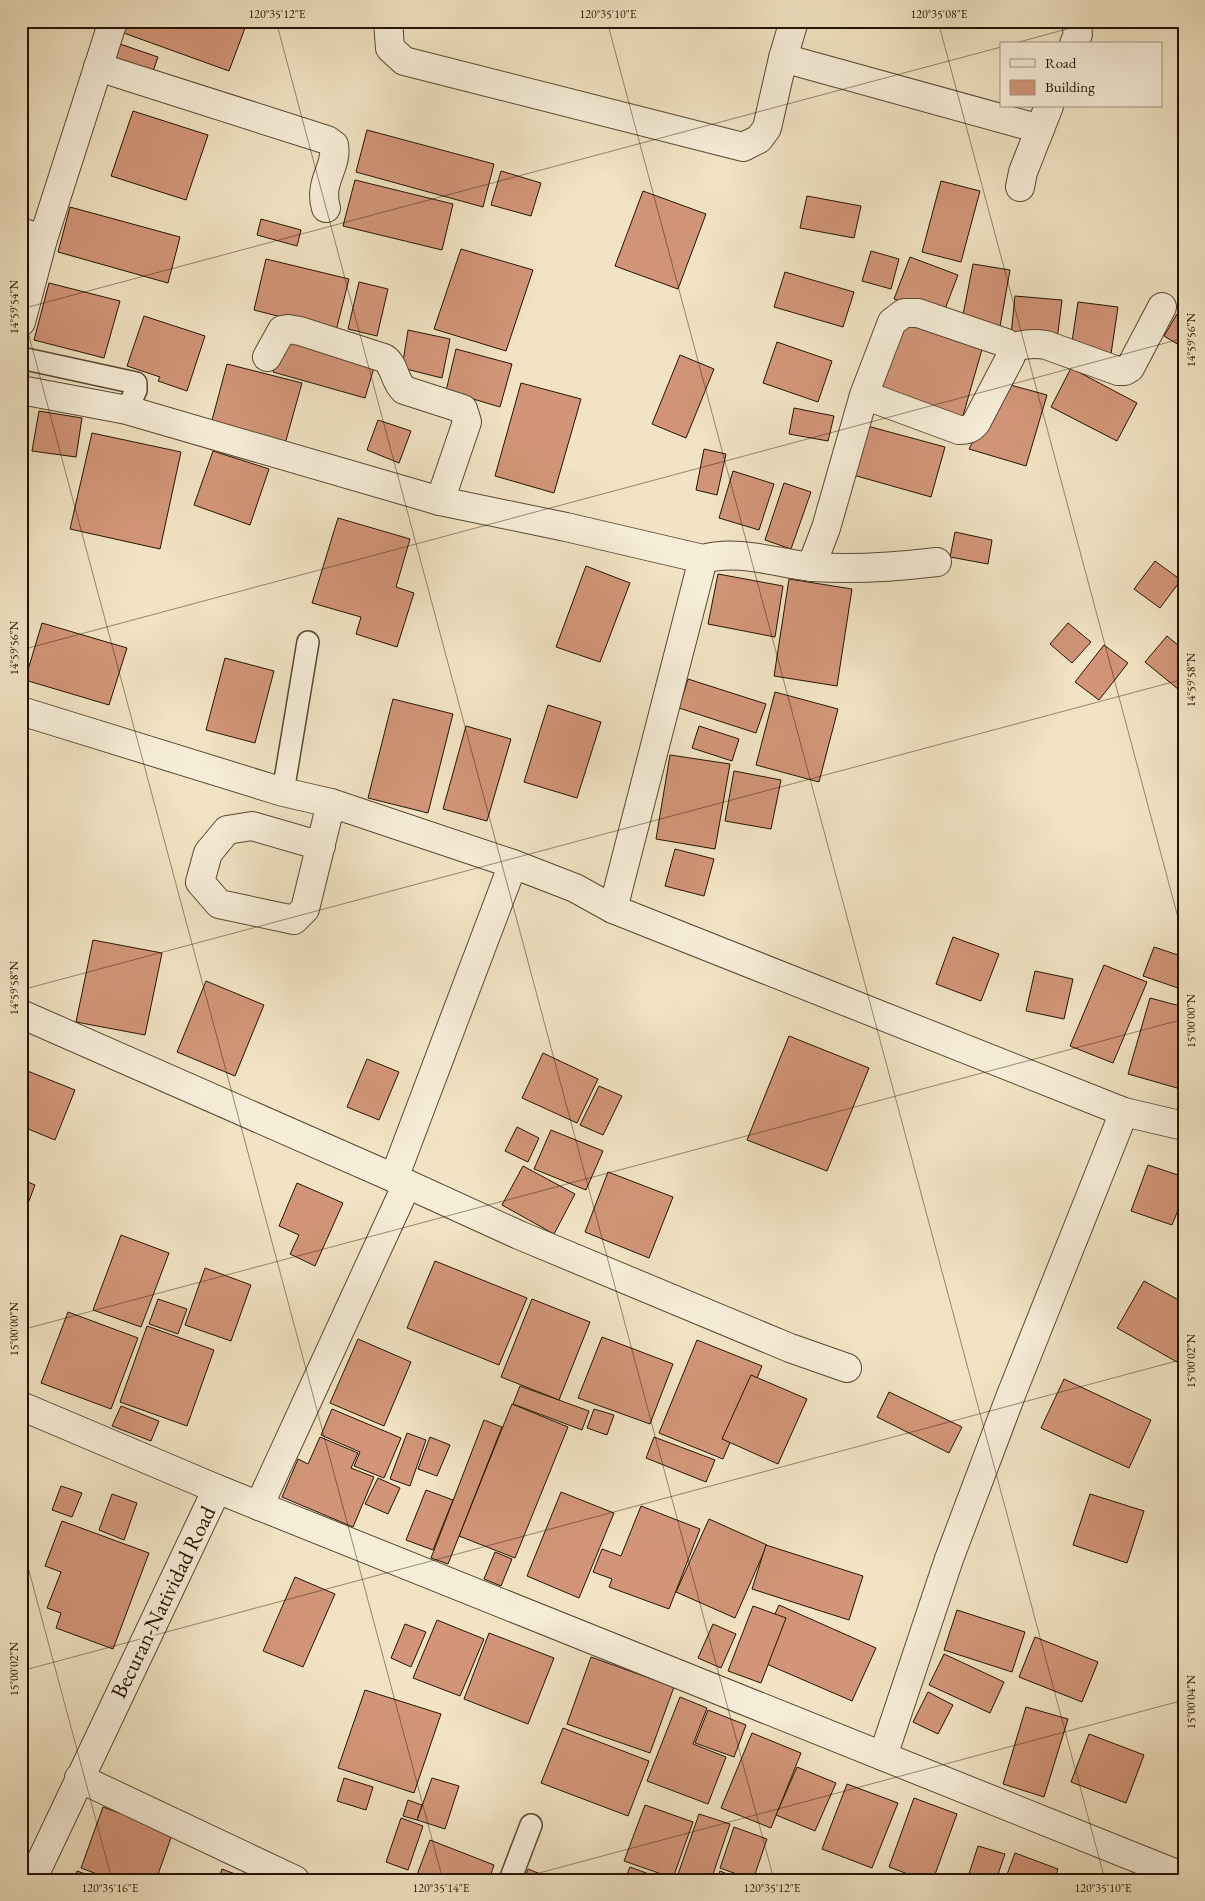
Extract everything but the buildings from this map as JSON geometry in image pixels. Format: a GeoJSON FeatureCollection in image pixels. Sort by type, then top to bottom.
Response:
{"type":"FeatureCollection","features":[{"type":"Feature","properties":{"kind":"street"},"geometry":{"type":"LineString","coordinates":[[21,322],[32,235],[98,67],[113,21]]}},
{"type":"Feature","properties":{"kind":"street"},"geometry":{"type":"LineString","coordinates":[[388,21],[390,48],[404,60],[744,147],[759,139],[767,128],[783,58],[794,21]]}},
{"type":"Feature","properties":{"kind":"street"},"geometry":{"type":"LineString","coordinates":[[1075,42],[1078,34],[1076,21]]}},
{"type":"Feature","properties":{"kind":"street"},"geometry":{"type":"LineString","coordinates":[[783,58],[1000,108]]}},
{"type":"Feature","properties":{"kind":"street"},"geometry":{"type":"LineString","coordinates":[[98,67],[326,140],[334,146],[335,153],[323,191],[326,208]]}},
{"type":"Feature","properties":{"kind":"street"},"geometry":{"type":"LineString","coordinates":[[1001,108],[1045,118],[1023,172],[1020,187]]}},
{"type":"Feature","properties":{"kind":"street"},"geometry":{"type":"LineString","coordinates":[[1011,348],[1034,343],[1046,345],[1118,371],[1125,371],[1130,368],[1162,307]]}},
{"type":"Feature","properties":{"kind":"street"},"geometry":{"type":"LineString","coordinates":[[811,567],[826,528],[864,395],[892,322],[904,313],[918,313],[1006,343],[1011,348],[1012,356],[976,423],[972,428],[966,430],[959,430],[864,395]]}},
{"type":"Feature","properties":{"kind":"street"},"geometry":{"type":"LineString","coordinates":[[267,357],[282,330],[300,331],[384,358],[389,361],[398,385],[404,390],[463,409],[467,422],[440,501]]}},
{"type":"Feature","properties":{"kind":"street"},"geometry":{"type":"LineString","coordinates":[[21,390],[127,410],[440,501],[566,527],[703,559],[718,555],[811,567],[883,568],[938,562]]}},
{"type":"Feature","properties":{"kind":"street"},"geometry":{"type":"LineString","coordinates":[[613,909],[703,559]]}},
{"type":"Feature","properties":{"kind":"street"},"geometry":{"type":"LineString","coordinates":[[21,711],[282,792],[331,802],[513,864],[575,888],[613,909],[1124,1112],[1184,1126]]}},
{"type":"Feature","properties":{"kind":"street"},"geometry":{"type":"LineString","coordinates":[[321,846],[331,802]]}},
{"type":"Feature","properties":{"kind":"street"},"geometry":{"type":"LineString","coordinates":[[259,1506],[401,1181],[513,864]]}},
{"type":"Feature","properties":{"kind":"street"},"geometry":{"type":"LineString","coordinates":[[21,1014],[519,1235],[790,1348],[847,1368]]}},
{"type":"Feature","properties":{"kind":"street"},"geometry":{"type":"LineString","coordinates":[[883,1756],[949,1559],[1011,1395],[1124,1112]]}},
{"type":"Feature","properties":{"kind":"street","name":"Becuran-Natividad Road"},"geometry":{"type":"LineString","coordinates":[[21,1406],[217,1490],[32,1880]]}},
{"type":"Feature","properties":{"kind":"street"},"geometry":{"type":"LineString","coordinates":[[217,1490],[1184,1878]]}},
{"type":"Feature","properties":{"kind":"street"},"geometry":{"type":"LineString","coordinates":[[79,1778],[295,1880]]}},
{"type":"Feature","properties":{"kind":"lane"},"geometry":{"type":"LineString","coordinates":[[21,358],[136,383],[136,390],[127,410]]}},
{"type":"Feature","properties":{"kind":"lane"},"geometry":{"type":"LineString","coordinates":[[282,792],[308,642]]}},
{"type":"Feature","properties":{"kind":"lane"},"geometry":{"type":"LineString","coordinates":[[510,1880],[531,1825]]}}]}
